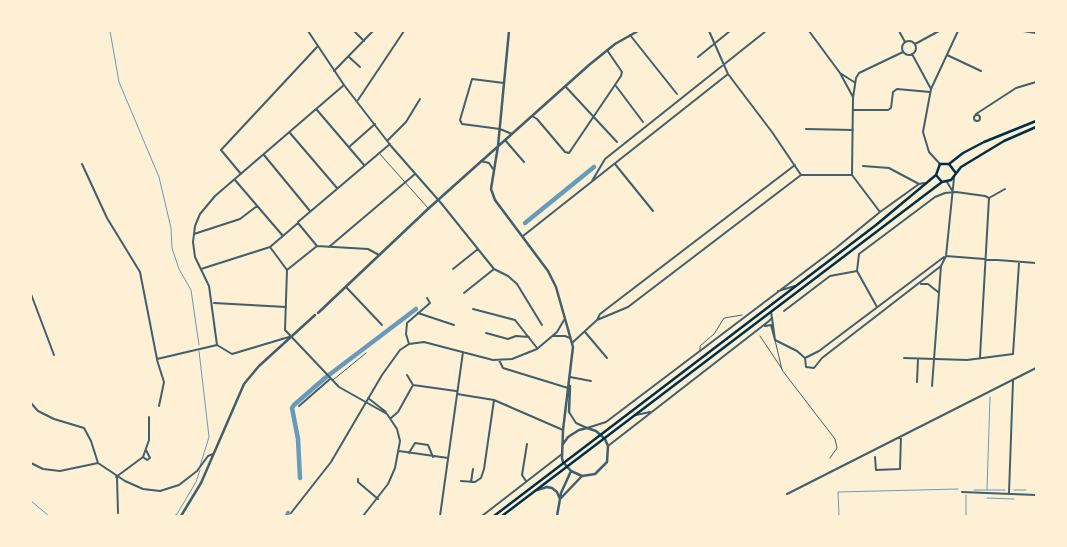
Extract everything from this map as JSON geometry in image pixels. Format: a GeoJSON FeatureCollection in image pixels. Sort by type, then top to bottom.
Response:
{"type":"FeatureCollection","features":[{"type":"Feature","properties":{"kind":"main road"},"geometry":{"type":"LineString","coordinates":[[494,516],[876,225],[936,174],[940,164],[949,164],[963,153],[984,142],[1036,121]]}},
{"type":"Feature","properties":{"kind":"main road"},"geometry":{"type":"LineString","coordinates":[[502,516],[942,182],[947,182],[954,177],[955,172],[990,148],[1036,127]]}},
{"type":"Feature","properties":{"kind":"main road"},"geometry":{"type":"LineString","coordinates":[[949,164],[955,172]]}},
{"type":"Feature","properties":{"kind":"main road"},"geometry":{"type":"LineString","coordinates":[[936,174],[942,182]]}},
{"type":"Feature","properties":{"kind":"street"},"geometry":{"type":"LineString","coordinates":[[308,31],[344,86],[390,144],[479,248],[494,269],[508,276],[517,284],[542,325]]}},
{"type":"Feature","properties":{"kind":"street"},"geometry":{"type":"LineString","coordinates":[[354,31],[364,41]]}},
{"type":"Feature","properties":{"kind":"street"},"geometry":{"type":"LineString","coordinates":[[334,71],[373,31]]}},
{"type":"Feature","properties":{"kind":"street"},"geometry":{"type":"LineString","coordinates":[[357,101],[404,31]]}},
{"type":"Feature","properties":{"kind":"street"},"geometry":{"type":"LineString","coordinates":[[509,31],[500,130],[491,188],[492,194],[553,279],[572,343],[569,412],[576,423],[601,434],[608,446],[607,462],[595,474],[582,476],[566,468],[563,462],[563,430],[570,377]]}},
{"type":"Feature","properties":{"kind":"street"},"geometry":{"type":"LineString","coordinates":[[181,516],[195,496],[244,384],[259,366],[429,208],[565,86],[607,50],[638,31]]}},
{"type":"Feature","properties":{"kind":"street"},"geometry":{"type":"LineString","coordinates":[[709,31],[728,74],[801,175]]}},
{"type":"Feature","properties":{"kind":"street"},"geometry":{"type":"LineString","coordinates":[[698,57],[730,31]]}},
{"type":"Feature","properties":{"kind":"street"},"geometry":{"type":"LineString","coordinates":[[590,183],[605,159],[766,31]]}},
{"type":"Feature","properties":{"kind":"street"},"geometry":{"type":"LineString","coordinates":[[808,31],[840,73],[853,98]]}},
{"type":"Feature","properties":{"kind":"street"},"geometry":{"type":"LineString","coordinates":[[899,31],[905,42]]}},
{"type":"Feature","properties":{"kind":"street"},"geometry":{"type":"LineString","coordinates":[[915,44],[940,31]]}},
{"type":"Feature","properties":{"kind":"street"},"geometry":{"type":"LineString","coordinates":[[940,164],[929,152],[923,139],[930,90],[958,31]]}},
{"type":"Feature","properties":{"kind":"street"},"geometry":{"type":"LineString","coordinates":[[1023,31],[1036,33]]}},
{"type":"Feature","properties":{"kind":"street"},"geometry":{"type":"LineString","coordinates":[[630,36],[677,94]]}},
{"type":"Feature","properties":{"kind":"street"},"geometry":{"type":"LineString","coordinates":[[905,42],[910,41],[915,44]]}},
{"type":"Feature","properties":{"kind":"street"},"geometry":{"type":"LineString","coordinates":[[903,52],[902,47],[905,42]]}},
{"type":"Feature","properties":{"kind":"street"},"geometry":{"type":"LineString","coordinates":[[912,54],[916,49],[915,44]]}},
{"type":"Feature","properties":{"kind":"street"},"geometry":{"type":"LineString","coordinates":[[241,174],[221,150],[317,47]]}},
{"type":"Feature","properties":{"kind":"street"},"geometry":{"type":"LineString","coordinates":[[532,116],[569,153],[616,85],[622,73],[607,50]]}},
{"type":"Feature","properties":{"kind":"street"},"geometry":{"type":"LineString","coordinates":[[903,52],[908,55],[912,54]]}},
{"type":"Feature","properties":{"kind":"street"},"geometry":{"type":"LineString","coordinates":[[847,86],[851,87],[859,73],[903,52]]}},
{"type":"Feature","properties":{"kind":"street"},"geometry":{"type":"LineString","coordinates":[[912,54],[930,90]]}},
{"type":"Feature","properties":{"kind":"street"},"geometry":{"type":"LineString","coordinates":[[946,55],[981,71]]}},
{"type":"Feature","properties":{"kind":"street"},"geometry":{"type":"LineString","coordinates":[[349,57],[360,67]]}},
{"type":"Feature","properties":{"kind":"street"},"geometry":{"type":"LineString","coordinates":[[840,73],[854,83],[852,175],[880,212]]}},
{"type":"Feature","properties":{"kind":"street"},"geometry":{"type":"LineString","coordinates":[[523,236],[728,74]]}},
{"type":"Feature","properties":{"kind":"street"},"geometry":{"type":"LineString","coordinates":[[845,82],[849,78]]}},
{"type":"Feature","properties":{"kind":"street"},"geometry":{"type":"LineString","coordinates":[[504,83],[472,79],[460,120],[462,124],[500,130],[512,134]]}},
{"type":"Feature","properties":{"kind":"street"},"geometry":{"type":"LineString","coordinates":[[976,114],[1016,88],[1036,82]]}},
{"type":"Feature","properties":{"kind":"street"},"geometry":{"type":"LineString","coordinates":[[616,85],[643,122]]}},
{"type":"Feature","properties":{"kind":"street"},"geometry":{"type":"LineString","coordinates":[[217,345],[213,303],[209,286],[195,257],[194,234],[200,214],[207,204],[344,86]]}},
{"type":"Feature","properties":{"kind":"street"},"geometry":{"type":"LineString","coordinates":[[565,86],[617,142]]}},
{"type":"Feature","properties":{"kind":"street"},"geometry":{"type":"LineString","coordinates":[[853,110],[888,110],[891,108],[895,89],[930,90]]}},
{"type":"Feature","properties":{"kind":"street"},"geometry":{"type":"LineString","coordinates":[[388,140],[406,122],[420,99]]}},
{"type":"Feature","properties":{"kind":"street"},"geometry":{"type":"LineString","coordinates":[[316,109],[364,165]]}},
{"type":"Feature","properties":{"kind":"street"},"geometry":{"type":"LineString","coordinates":[[349,147],[375,124]]}},
{"type":"Feature","properties":{"kind":"street"},"geometry":{"type":"LineString","coordinates":[[806,129],[853,130]]}},
{"type":"Feature","properties":{"kind":"street"},"geometry":{"type":"LineString","coordinates":[[289,132],[337,188]]}},
{"type":"Feature","properties":{"kind":"street"},"geometry":{"type":"LineString","coordinates":[[505,140],[524,162]]}},
{"type":"Feature","properties":{"kind":"street"},"geometry":{"type":"LineString","coordinates":[[201,270],[270,248],[310,211],[390,144]]}},
{"type":"Feature","properties":{"kind":"street"},"geometry":{"type":"LineString","coordinates":[[379,153],[429,208]]}},
{"type":"Feature","properties":{"kind":"street"},"geometry":{"type":"LineString","coordinates":[[264,155],[310,211]]}},
{"type":"Feature","properties":{"kind":"street"},"geometry":{"type":"LineString","coordinates":[[481,161],[489,163],[493,169]]}},
{"type":"Feature","properties":{"kind":"street"},"geometry":{"type":"LineString","coordinates":[[82,164],[107,218],[140,272],[157,360],[164,382],[159,406]]}},
{"type":"Feature","properties":{"kind":"street"},"geometry":{"type":"LineString","coordinates":[[615,164],[653,211]]}},
{"type":"Feature","properties":{"kind":"street"},"geometry":{"type":"LineString","coordinates":[[572,343],[613,304],[794,165]]}},
{"type":"Feature","properties":{"kind":"street"},"geometry":{"type":"LineString","coordinates":[[863,166],[889,168],[919,184]]}},
{"type":"Feature","properties":{"kind":"street"},"geometry":{"type":"LineString","coordinates":[[600,167],[605,171]]}},
{"type":"Feature","properties":{"kind":"street"},"geometry":{"type":"LineString","coordinates":[[329,247],[415,174]]}},
{"type":"Feature","properties":{"kind":"street"},"geometry":{"type":"LineString","coordinates":[[597,320],[628,307],[801,175],[852,175]]}},
{"type":"Feature","properties":{"kind":"street"},"geometry":{"type":"LineString","coordinates":[[932,386],[941,266],[946,256],[954,177]]}},
{"type":"Feature","properties":{"kind":"street"},"geometry":{"type":"LineString","coordinates":[[235,180],[283,236]]}},
{"type":"Feature","properties":{"kind":"street"},"geometry":{"type":"LineString","coordinates":[[947,182],[952,192]]}},
{"type":"Feature","properties":{"kind":"street"},"geometry":{"type":"LineString","coordinates":[[563,444],[575,431],[606,422],[616,415],[836,248],[880,212],[919,184],[924,183]]}},
{"type":"Feature","properties":{"kind":"street"},"geometry":{"type":"LineString","coordinates":[[1036,185],[1036,202]]}},
{"type":"Feature","properties":{"kind":"street"},"geometry":{"type":"LineString","coordinates":[[989,198],[1005,189]]}},
{"type":"Feature","properties":{"kind":"street"},"geometry":{"type":"LineString","coordinates":[[877,307],[857,271],[859,254],[935,198],[952,192],[989,198]]}},
{"type":"Feature","properties":{"kind":"street"},"geometry":{"type":"LineString","coordinates":[[980,357],[989,198]]}},
{"type":"Feature","properties":{"kind":"street"},"geometry":{"type":"LineString","coordinates":[[194,234],[240,219],[257,206]]}},
{"type":"Feature","properties":{"kind":"street"},"geometry":{"type":"LineString","coordinates":[[298,223],[317,246]]}},
{"type":"Feature","properties":{"kind":"street"},"geometry":{"type":"LineString","coordinates":[[287,270],[317,246],[368,249],[379,255]]}},
{"type":"Feature","properties":{"kind":"street"},"geometry":{"type":"LineString","coordinates":[[270,248],[287,270],[284,328],[339,387],[387,414]]}},
{"type":"Feature","properties":{"kind":"street"},"geometry":{"type":"LineString","coordinates":[[453,269],[479,248]]}},
{"type":"Feature","properties":{"kind":"street"},"geometry":{"type":"LineString","coordinates":[[805,358],[819,352],[946,256],[1036,263]]}},
{"type":"Feature","properties":{"kind":"street"},"geometry":{"type":"LineString","coordinates":[[904,358],[967,360],[1013,354],[1019,263]]}},
{"type":"Feature","properties":{"kind":"street"},"geometry":{"type":"LineString","coordinates":[[774,340],[805,358],[806,367],[814,368],[822,358],[919,285],[941,266]]}},
{"type":"Feature","properties":{"kind":"street"},"geometry":{"type":"LineString","coordinates":[[464,293],[494,269]]}},
{"type":"Feature","properties":{"kind":"street"},"geometry":{"type":"LineString","coordinates":[[784,311],[830,276],[857,271]]}},
{"type":"Feature","properties":{"kind":"street"},"geometry":{"type":"LineString","coordinates":[[919,285],[928,284],[939,292]]}},
{"type":"Feature","properties":{"kind":"street"},"geometry":{"type":"LineString","coordinates":[[776,292],[796,286]]}},
{"type":"Feature","properties":{"kind":"street"},"geometry":{"type":"LineString","coordinates":[[346,287],[382,325]]}},
{"type":"Feature","properties":{"kind":"street"},"geometry":{"type":"LineString","coordinates":[[31,294],[54,355]]}},
{"type":"Feature","properties":{"kind":"street"},"geometry":{"type":"LineString","coordinates":[[409,344],[406,329],[411,319],[430,303],[427,298]]}},
{"type":"Feature","properties":{"kind":"street"},"geometry":{"type":"LineString","coordinates":[[213,303],[286,307]]}},
{"type":"Feature","properties":{"kind":"street"},"geometry":{"type":"LineString","coordinates":[[473,308],[515,320],[538,349]]}},
{"type":"Feature","properties":{"kind":"street"},"geometry":{"type":"LineString","coordinates":[[418,312],[454,325]]}},
{"type":"Feature","properties":{"kind":"street"},"geometry":{"type":"LineString","coordinates":[[771,312],[774,340]]}},
{"type":"Feature","properties":{"kind":"street"},"geometry":{"type":"LineString","coordinates":[[700,350],[700,346],[714,334],[724,318],[734,315],[742,316]]}},
{"type":"Feature","properties":{"kind":"street"},"geometry":{"type":"LineString","coordinates":[[608,446],[772,318]]}},
{"type":"Feature","properties":{"kind":"street"},"geometry":{"type":"LineString","coordinates":[[291,513],[323,474],[394,355],[409,344],[433,343],[499,360],[520,357],[538,349],[551,338],[564,320]]}},
{"type":"Feature","properties":{"kind":"street"},"geometry":{"type":"LineString","coordinates":[[754,333],[768,324],[771,325],[774,340],[782,360],[782,370]]}},
{"type":"Feature","properties":{"kind":"street"},"geometry":{"type":"LineString","coordinates":[[486,332],[508,339],[516,336],[530,337]]}},
{"type":"Feature","properties":{"kind":"street"},"geometry":{"type":"LineString","coordinates":[[585,332],[607,358]]}},
{"type":"Feature","properties":{"kind":"street"},"geometry":{"type":"LineString","coordinates":[[551,338],[561,335],[570,338]]}},
{"type":"Feature","properties":{"kind":"street"},"geometry":{"type":"LineString","coordinates":[[760,336],[782,370],[835,439],[836,448],[830,458]]}},
{"type":"Feature","properties":{"kind":"street"},"geometry":{"type":"LineString","coordinates":[[157,360],[217,345],[232,354],[283,337],[291,337]]}},
{"type":"Feature","properties":{"kind":"street"},"geometry":{"type":"LineString","coordinates":[[440,516],[463,352]]}},
{"type":"Feature","properties":{"kind":"street"},"geometry":{"type":"LineString","coordinates":[[299,406],[366,353]]}},
{"type":"Feature","properties":{"kind":"street"},"geometry":{"type":"LineString","coordinates":[[917,382],[918,359]]}},
{"type":"Feature","properties":{"kind":"street"},"geometry":{"type":"LineString","coordinates":[[499,360],[503,368],[568,388]]}},
{"type":"Feature","properties":{"kind":"street"},"geometry":{"type":"LineString","coordinates":[[787,494],[1036,368]]}},
{"type":"Feature","properties":{"kind":"street"},"geometry":{"type":"LineString","coordinates":[[407,375],[413,385],[494,400],[563,430]]}},
{"type":"Feature","properties":{"kind":"street"},"geometry":{"type":"LineString","coordinates":[[570,377],[591,381]]}},
{"type":"Feature","properties":{"kind":"street"},"geometry":{"type":"LineString","coordinates":[[1009,493],[1013,380]]}},
{"type":"Feature","properties":{"kind":"street"},"geometry":{"type":"LineString","coordinates":[[392,418],[398,412],[413,385]]}},
{"type":"Feature","properties":{"kind":"street"},"geometry":{"type":"LineString","coordinates":[[364,516],[390,480],[399,451],[399,433],[392,418],[368,398]]}},
{"type":"Feature","properties":{"kind":"street"},"geometry":{"type":"LineString","coordinates":[[461,481],[471,482],[481,478],[494,400]]}},
{"type":"Feature","properties":{"kind":"street"},"geometry":{"type":"LineString","coordinates":[[31,403],[38,411],[54,419],[84,428],[91,441],[98,463],[117,477],[143,489],[160,491],[179,485],[201,467],[208,456],[213,454]]}},
{"type":"Feature","properties":{"kind":"street"},"geometry":{"type":"LineString","coordinates":[[636,415],[652,412]]}},
{"type":"Feature","properties":{"kind":"street"},"geometry":{"type":"LineString","coordinates":[[117,477],[143,457],[150,430],[149,416]]}},
{"type":"Feature","properties":{"kind":"street"},"geometry":{"type":"LineString","coordinates":[[875,457],[876,470],[900,469],[901,436]]}},
{"type":"Feature","properties":{"kind":"street"},"geometry":{"type":"LineString","coordinates":[[409,453],[414,443],[428,445],[433,456]]}},
{"type":"Feature","properties":{"kind":"street"},"geometry":{"type":"LineString","coordinates":[[526,482],[522,475],[527,444]]}},
{"type":"Feature","properties":{"kind":"street"},"geometry":{"type":"LineString","coordinates":[[143,457],[148,460],[150,458],[146,449]]}},
{"type":"Feature","properties":{"kind":"street"},"geometry":{"type":"LineString","coordinates":[[399,451],[448,458]]}},
{"type":"Feature","properties":{"kind":"street"},"geometry":{"type":"LineString","coordinates":[[482,516],[562,454]]}},
{"type":"Feature","properties":{"kind":"street"},"geometry":{"type":"LineString","coordinates":[[31,463],[43,469],[60,471],[98,463]]}},
{"type":"Feature","properties":{"kind":"street"},"geometry":{"type":"LineString","coordinates":[[471,482],[473,470]]}},
{"type":"Feature","properties":{"kind":"street"},"geometry":{"type":"LineString","coordinates":[[557,516],[560,500],[571,471]]}},
{"type":"Feature","properties":{"kind":"street"},"geometry":{"type":"LineString","coordinates":[[560,500],[582,476]]}},
{"type":"Feature","properties":{"kind":"street"},"geometry":{"type":"LineString","coordinates":[[117,477],[118,514]]}},
{"type":"Feature","properties":{"kind":"street"},"geometry":{"type":"LineString","coordinates":[[358,479],[358,482],[378,499]]}},
{"type":"Feature","properties":{"kind":"street"},"geometry":{"type":"LineString","coordinates":[[538,490],[546,487],[552,488],[557,492],[560,500]]}},
{"type":"Feature","properties":{"kind":"street"},"geometry":{"type":"LineString","coordinates":[[962,492],[1036,495]]}},
{"type":"Feature","properties":{"kind":"waterway"},"geometry":{"type":"LineString","coordinates":[[110,31],[119,82],[159,177],[171,228],[172,248],[179,269],[191,290],[199,345]]}},
{"type":"Feature","properties":{"kind":"waterway"},"geometry":{"type":"LineString","coordinates":[[525,223],[594,167]]}},
{"type":"Feature","properties":{"kind":"waterway"},"geometry":{"type":"LineString","coordinates":[[300,478],[298,439],[292,408],[294,405],[325,378],[416,309]]}},
{"type":"Feature","properties":{"kind":"waterway"},"geometry":{"type":"LineString","coordinates":[[199,351],[209,437],[200,466]]}},
{"type":"Feature","properties":{"kind":"waterway"},"geometry":{"type":"LineString","coordinates":[[987,490],[990,397]]}},
{"type":"Feature","properties":{"kind":"waterway"},"geometry":{"type":"LineString","coordinates":[[174,516],[196,482],[200,470]]}},
{"type":"Feature","properties":{"kind":"waterway"},"geometry":{"type":"LineString","coordinates":[[839,516],[838,492],[958,489]]}},
{"type":"Feature","properties":{"kind":"waterway"},"geometry":{"type":"LineString","coordinates":[[974,490],[1005,490]]}},
{"type":"Feature","properties":{"kind":"waterway"},"geometry":{"type":"LineString","coordinates":[[1014,490],[1026,490]]}},
{"type":"Feature","properties":{"kind":"waterway"},"geometry":{"type":"LineString","coordinates":[[966,495],[966,516]]}},
{"type":"Feature","properties":{"kind":"waterway"},"geometry":{"type":"LineString","coordinates":[[987,498],[1014,499]]}},
{"type":"Feature","properties":{"kind":"waterway"},"geometry":{"type":"LineString","coordinates":[[31,501],[49,516]]}}]}
